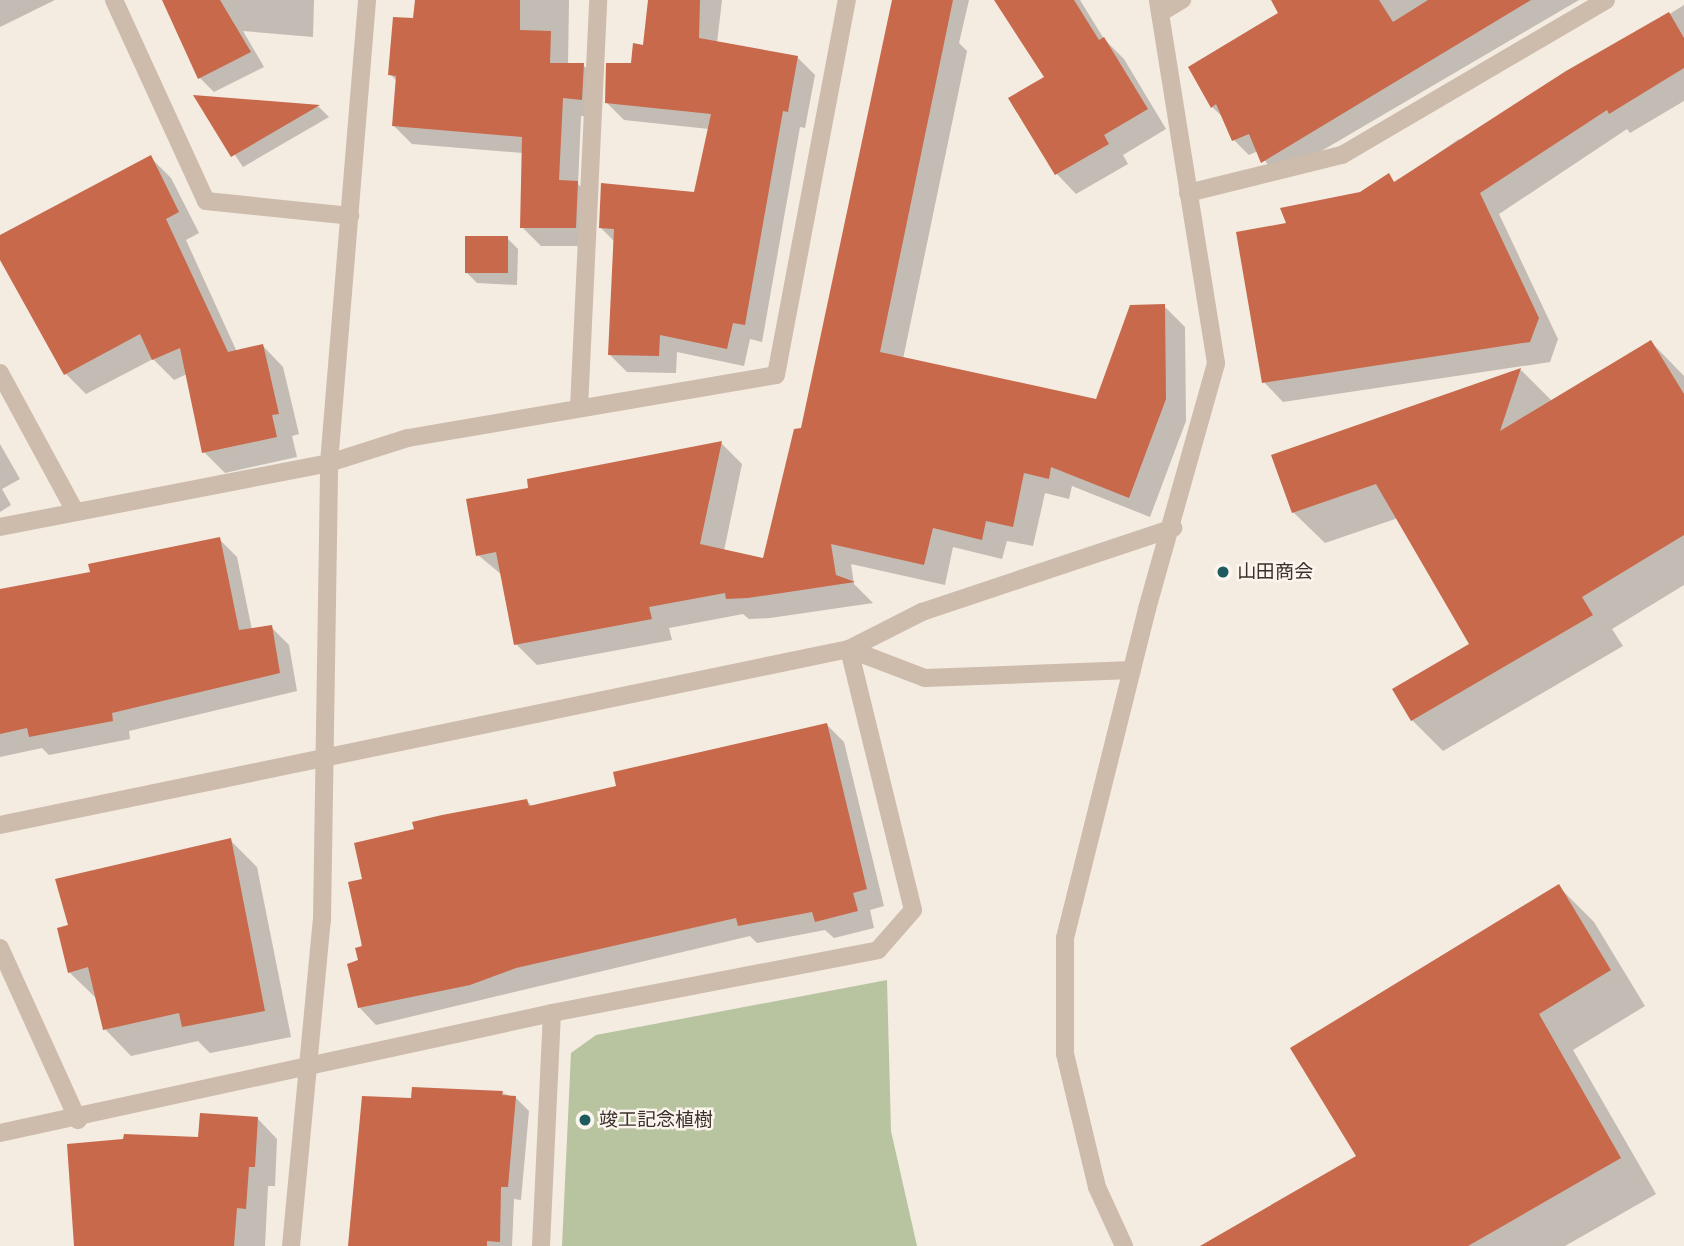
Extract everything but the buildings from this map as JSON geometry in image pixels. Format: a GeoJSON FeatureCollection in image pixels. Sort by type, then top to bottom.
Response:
{"type":"FeatureCollection","features":[{"type":"Feature","properties":{"kind":"street"},"geometry":{"type":"LineString","coordinates":[[114,0],[206,201],[350,216]]}},
{"type":"Feature","properties":{"kind":"street"},"geometry":{"type":"LineString","coordinates":[[291,1246],[305,1068],[323,920],[323,760],[329,463],[336,333],[350,216],[367,0]]}},
{"type":"Feature","properties":{"kind":"street"},"geometry":{"type":"LineString","coordinates":[[579,408],[598,0]]}},
{"type":"Feature","properties":{"kind":"street"},"geometry":{"type":"LineString","coordinates":[[0,527],[329,463],[408,438],[776,375],[847,0]]}},
{"type":"Feature","properties":{"kind":"street"},"geometry":{"type":"LineString","coordinates":[[1124,1246],[1097,1187],[1065,1054],[1065,938],[1132,670],[1216,363],[1159,6],[1182,0]]}},
{"type":"Feature","properties":{"kind":"street"},"geometry":{"type":"LineString","coordinates":[[1188,193],[1342,155],[1606,0]]}},
{"type":"Feature","properties":{"kind":"street"},"geometry":{"type":"LineString","coordinates":[[0,373],[75,512]]}},
{"type":"Feature","properties":{"kind":"street"},"geometry":{"type":"LineString","coordinates":[[0,825],[849,649],[922,611],[1173,528]]}},
{"type":"Feature","properties":{"kind":"street"},"geometry":{"type":"LineString","coordinates":[[849,649],[925,678],[1132,670]]}},
{"type":"Feature","properties":{"kind":"street"},"geometry":{"type":"LineString","coordinates":[[0,1133],[78,1119],[552,1013],[878,950],[913,910],[849,649]]}},
{"type":"Feature","properties":{"kind":"street"},"geometry":{"type":"LineString","coordinates":[[0,948],[78,1119]]}},
{"type":"Feature","properties":{"kind":"street"},"geometry":{"type":"LineString","coordinates":[[541,1246],[552,1013]]}},
{"type":"Feature","properties":{"kind":"green space"},"geometry":{"type":"Polygon","coordinates":[[[887,980],[891,1131],[917,1246],[562,1246],[571,1053],[596,1035],[887,980]]]}},
{"type":"Feature","properties":{"kind":"place","name":"山田商会"},"geometry":{"type":"Point","coordinates":[1223,572]}},
{"type":"Feature","properties":{"kind":"place","name":"竣工記念植樹"},"geometry":{"type":"Point","coordinates":[585,1120]}}]}
